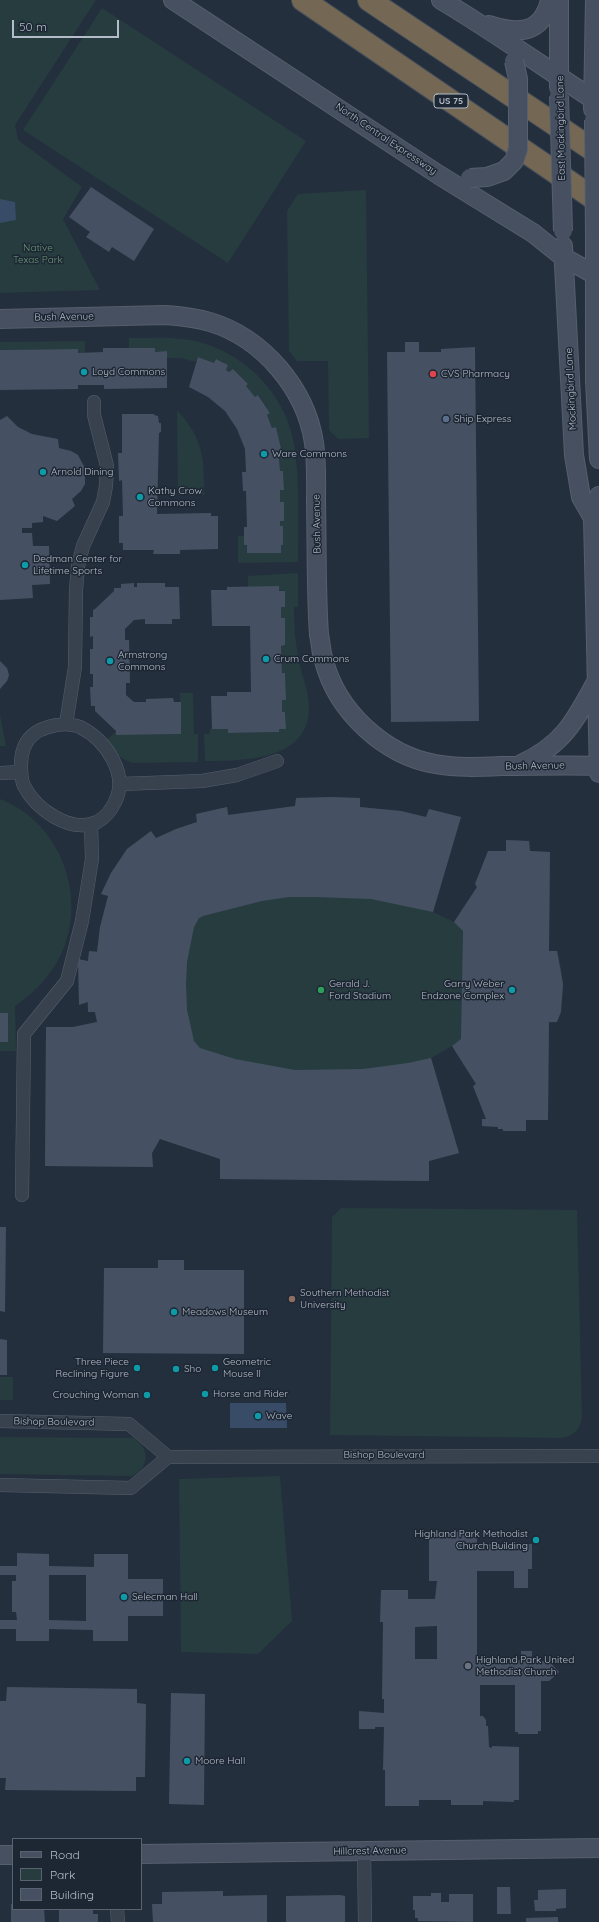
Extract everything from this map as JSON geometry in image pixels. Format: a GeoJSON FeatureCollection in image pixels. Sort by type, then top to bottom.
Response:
{"type":"FeatureCollection","features":[{"type":"Feature","properties":{"kind":"highway","name":"US 75"},"geometry":{"type":"LineString","coordinates":[[303,0],[599,202]]}},
{"type":"Feature","properties":{"kind":"highway"},"geometry":{"type":"LineString","coordinates":[[370,0],[599,154]]}},
{"type":"Feature","properties":{"kind":"main road","name":"North Central Expressway"},"geometry":{"type":"LineString","coordinates":[[173,0],[439,175],[532,233],[563,257],[597,276]]}},
{"type":"Feature","properties":{"kind":"main road"},"geometry":{"type":"LineString","coordinates":[[441,0],[479,22],[509,31],[529,29],[539,24],[545,16],[550,0]]}},
{"type":"Feature","properties":{"kind":"main road","name":"East Mockingbird Lane"},"geometry":{"type":"LineString","coordinates":[[559,0],[559,79],[563,257]]}},
{"type":"Feature","properties":{"kind":"main road"},"geometry":{"type":"LineString","coordinates":[[595,0],[595,235],[597,276],[599,459]]}},
{"type":"Feature","properties":{"kind":"main road"},"geometry":{"type":"LineString","coordinates":[[479,22],[511,53],[596,101]]}},
{"type":"Feature","properties":{"kind":"main road"},"geometry":{"type":"LineString","coordinates":[[439,175],[470,178],[487,177],[504,171],[514,161],[518,149],[518,87],[511,53]]}},
{"type":"Feature","properties":{"kind":"main road","name":"Mockingbird Lane"},"geometry":{"type":"LineString","coordinates":[[563,257],[574,455],[581,497],[593,518]]}},
{"type":"Feature","properties":{"kind":"main road","name":"Bush Avenue"},"geometry":{"type":"LineString","coordinates":[[0,319],[165,316],[187,317],[211,322],[246,338],[278,367],[298,395],[311,428],[316,462],[319,634],[324,662],[333,685],[341,698],[362,724],[378,738],[414,758],[434,764],[460,767],[599,766]]}},
{"type":"Feature","properties":{"kind":"main road","name":"Mockingbird Lane"},"geometry":{"type":"LineString","coordinates":[[599,496],[593,518],[599,773]]}},
{"type":"Feature","properties":{"kind":"main road"},"geometry":{"type":"LineString","coordinates":[[516,766],[537,757],[557,743],[581,710],[596,682]]}},
{"type":"Feature","properties":{"kind":"main road","name":"Hillcrest Avenue"},"geometry":{"type":"LineString","coordinates":[[142,1854],[599,1848]]}},
{"type":"Feature","properties":{"kind":"main road"},"geometry":{"type":"LineString","coordinates":[[0,1855],[12,1855]]}},
{"type":"Feature","properties":{"kind":"street"},"geometry":{"type":"LineString","coordinates":[[66,724],[75,667],[76,590],[78,566],[83,546],[103,502],[106,486],[107,466],[94,415],[94,402]]}},
{"type":"Feature","properties":{"kind":"street"},"geometry":{"type":"LineString","coordinates":[[66,724],[80,727],[102,745],[118,770],[120,784],[117,798],[110,812],[91,824],[73,824],[60,820],[33,799],[24,785],[21,772],[23,747],[27,740],[38,730],[52,725],[66,724]]}},
{"type":"Feature","properties":{"kind":"street"},"geometry":{"type":"LineString","coordinates":[[120,784],[202,781],[236,775],[277,761]]}},
{"type":"Feature","properties":{"kind":"street"},"geometry":{"type":"LineString","coordinates":[[0,773],[21,772]]}},
{"type":"Feature","properties":{"kind":"street"},"geometry":{"type":"LineString","coordinates":[[22,1195],[24,1034],[67,981],[82,921],[91,867],[91,824]]}},
{"type":"Feature","properties":{"kind":"street","name":"Bishop Boulevard"},"geometry":{"type":"LineString","coordinates":[[0,1421],[129,1424],[168,1457],[599,1456]]}},
{"type":"Feature","properties":{"kind":"street"},"geometry":{"type":"LineString","coordinates":[[0,1485],[131,1488],[168,1457]]}},
{"type":"Feature","properties":{"kind":"street"},"geometry":{"type":"LineString","coordinates":[[364,1851],[366,1922]]}},
{"type":"Feature","properties":{"kind":"street"},"geometry":{"type":"LineString","coordinates":[[118,1910],[118,1922]]}},
{"type":"Feature","properties":{"kind":"green space","name":"Native Texas Park"},"geometry":{"type":"Polygon","coordinates":[[[0,0],[96,0],[15,125],[18,140],[82,187],[63,219],[100,290],[0,293],[0,0]]]}},
{"type":"Feature","properties":{"kind":"green space"},"geometry":{"type":"Polygon","coordinates":[[[102,8],[306,141],[228,263],[23,130],[102,8]]]}},
{"type":"Feature","properties":{"kind":"green space"},"geometry":{"type":"Polygon","coordinates":[[[366,190],[369,438],[338,439],[329,430],[328,361],[297,361],[289,351],[287,211],[298,194],[366,190]]]}},
{"type":"Feature","properties":{"kind":"green space"},"geometry":{"type":"Polygon","coordinates":[[[129,338],[176,338],[204,343],[224,351],[242,362],[258,376],[272,392],[283,410],[291,429],[295,450],[298,492],[298,562],[238,563],[238,536],[244,536],[244,545],[247,545],[247,553],[281,553],[281,545],[283,545],[283,526],[280,526],[280,521],[284,521],[284,503],[280,502],[280,490],[284,490],[283,471],[280,471],[279,458],[283,457],[276,427],[272,428],[267,415],[270,413],[259,395],[255,397],[246,386],[248,384],[233,369],[229,372],[226,370],[228,365],[217,359],[214,363],[198,357],[196,362],[181,358],[167,358],[167,351],[155,352],[154,348],[129,348],[129,338]]]}},
{"type":"Feature","properties":{"kind":"green space"},"geometry":{"type":"Polygon","coordinates":[[[85,341],[85,353],[78,353],[77,349],[0,350],[0,342],[85,341]]]}},
{"type":"Feature","properties":{"kind":"green space"},"geometry":{"type":"Polygon","coordinates":[[[177,410],[193,431],[201,450],[204,470],[204,495],[178,495],[177,410]]]}},
{"type":"Feature","properties":{"kind":"green space"},"geometry":{"type":"Polygon","coordinates":[[[298,573],[298,607],[294,607],[295,632],[299,661],[308,697],[308,718],[302,734],[291,745],[276,753],[240,760],[205,761],[204,734],[210,734],[210,729],[228,729],[229,733],[279,732],[279,729],[286,729],[285,712],[282,712],[282,700],[286,700],[285,673],[282,673],[281,646],[285,645],[285,619],[281,618],[281,607],[285,607],[285,591],[248,587],[248,576],[298,573]]]}},
{"type":"Feature","properties":{"kind":"green space"},"geometry":{"type":"Polygon","coordinates":[[[180,693],[193,693],[194,734],[198,734],[198,762],[133,763],[124,759],[112,748],[107,740],[116,731],[116,735],[181,734],[180,693]]]}},
{"type":"Feature","properties":{"kind":"green space"},"geometry":{"type":"Polygon","coordinates":[[[0,715],[6,746],[0,746],[0,715]]]}},
{"type":"Feature","properties":{"kind":"green space","name":"Gerald J. Ford Stadium"},"geometry":{"type":"Polygon","coordinates":[[[296,798],[360,798],[360,807],[401,811],[426,817],[429,809],[461,817],[433,912],[454,922],[477,887],[475,884],[488,851],[506,851],[506,840],[529,841],[530,851],[550,852],[549,951],[557,951],[563,986],[560,1013],[557,1022],[549,1023],[548,1120],[526,1120],[526,1131],[503,1131],[503,1129],[498,1129],[497,1127],[482,1126],[482,1119],[486,1119],[473,1086],[476,1084],[452,1046],[431,1058],[459,1153],[429,1161],[429,1181],[220,1179],[220,1159],[160,1139],[152,1153],[153,1167],[45,1166],[46,1027],[73,1027],[97,1022],[95,1012],[88,1012],[87,1002],[79,1005],[78,959],[88,961],[89,951],[97,951],[100,927],[108,896],[101,894],[111,873],[127,849],[151,831],[156,838],[197,822],[196,814],[227,807],[229,815],[295,806],[296,798]]]}},
{"type":"Feature","properties":{"kind":"green space"},"geometry":{"type":"Polygon","coordinates":[[[0,799],[22,811],[40,826],[55,846],[65,868],[71,891],[71,915],[67,939],[57,962],[38,987],[15,1006],[16,1051],[0,1051],[0,799]]]}},
{"type":"Feature","properties":{"kind":"green space"},"geometry":{"type":"Polygon","coordinates":[[[341,1208],[577,1210],[582,1417],[576,1432],[561,1438],[330,1435],[332,1217],[341,1208]]]}},
{"type":"Feature","properties":{"kind":"green space"},"geometry":{"type":"Polygon","coordinates":[[[0,1377],[13,1377],[13,1400],[0,1400],[0,1377]]]}},
{"type":"Feature","properties":{"kind":"green space"},"geometry":{"type":"Polygon","coordinates":[[[0,1437],[133,1438],[143,1447],[146,1457],[142,1468],[132,1476],[0,1474],[0,1437]]]}},
{"type":"Feature","properties":{"kind":"green space"},"geometry":{"type":"Polygon","coordinates":[[[280,1476],[292,1621],[258,1654],[181,1652],[179,1479],[280,1476]]]}},
{"type":"Feature","properties":{"kind":"water"},"geometry":{"type":"Polygon","coordinates":[[[0,199],[15,202],[16,220],[0,223],[0,199]]]}},
{"type":"Feature","properties":{"kind":"water"},"geometry":{"type":"Polygon","coordinates":[[[230,1403],[286,1403],[287,1428],[230,1428],[230,1403]]]}},
{"type":"Feature","properties":{"kind":"building"},"geometry":{"type":"Polygon","coordinates":[[[91,187],[154,229],[134,261],[112,247],[109,252],[86,237],[90,232],[69,217],[91,187]]]}},
{"type":"Feature","properties":{"kind":"building"},"geometry":{"type":"Polygon","coordinates":[[[405,342],[419,342],[419,352],[441,352],[441,349],[475,347],[479,721],[391,722],[387,352],[405,352],[405,342]]]}},
{"type":"Feature","properties":{"kind":"building","name":"Loyd Commons"},"geometry":{"type":"Polygon","coordinates":[[[103,348],[155,348],[155,352],[167,351],[167,388],[104,389],[104,385],[78,385],[78,389],[0,390],[0,350],[78,349],[78,353],[103,352],[103,348]]]}},
{"type":"Feature","properties":{"kind":"building","name":"Ware Commons"},"geometry":{"type":"Polygon","coordinates":[[[198,357],[214,363],[216,359],[228,365],[226,370],[229,372],[233,369],[248,384],[246,386],[255,397],[258,395],[270,413],[267,415],[272,428],[276,427],[283,457],[279,458],[280,471],[283,471],[284,490],[280,490],[280,502],[284,502],[284,521],[280,521],[280,526],[283,526],[283,545],[281,545],[281,553],[247,553],[247,545],[244,545],[244,527],[247,527],[246,491],[243,491],[242,472],[246,472],[245,449],[237,429],[225,411],[208,397],[189,387],[198,357]]]}},
{"type":"Feature","properties":{"kind":"building","name":"Kathy Crow Commons"},"geometry":{"type":"Polygon","coordinates":[[[122,414],[154,414],[158,416],[159,423],[161,423],[161,432],[159,433],[157,514],[211,513],[211,516],[218,516],[218,549],[180,550],[180,554],[153,554],[154,550],[123,550],[123,543],[119,543],[119,516],[123,516],[122,480],[119,481],[118,453],[122,453],[122,414]]]}},
{"type":"Feature","properties":{"kind":"building","name":"Arnold Dining"},"geometry":{"type":"Polygon","coordinates":[[[7,416],[18,427],[32,434],[58,439],[59,448],[71,451],[78,455],[85,468],[85,484],[81,491],[72,499],[75,506],[57,521],[43,516],[43,522],[32,523],[32,528],[22,528],[22,533],[32,533],[33,546],[49,546],[50,584],[32,585],[33,598],[0,600],[0,420],[7,416]]]}},
{"type":"Feature","properties":{"kind":"building","name":"Armstrong Commons"},"geometry":{"type":"Polygon","coordinates":[[[134,583],[134,587],[137,587],[137,583],[165,583],[165,587],[179,587],[180,619],[172,619],[172,624],[145,624],[145,619],[134,620],[125,629],[125,640],[129,640],[130,683],[126,683],[126,695],[134,702],[146,702],[146,699],[173,698],[174,702],[181,702],[181,734],[116,735],[116,731],[95,711],[95,706],[91,706],[90,687],[93,687],[93,674],[90,674],[90,649],[93,649],[93,636],[90,637],[90,617],[93,617],[93,610],[114,591],[114,588],[121,588],[121,584],[134,583]]]}},
{"type":"Feature","properties":{"kind":"building","name":"Crum Commons"},"geometry":{"type":"Polygon","coordinates":[[[279,586],[279,591],[285,591],[285,607],[281,607],[281,618],[285,618],[285,645],[281,646],[282,673],[285,673],[286,700],[282,700],[282,712],[285,712],[286,729],[279,729],[279,732],[228,733],[228,729],[212,729],[211,696],[227,696],[227,692],[251,692],[250,626],[212,626],[211,590],[227,590],[227,587],[279,586]]]}},
{"type":"Feature","properties":{"kind":"building"},"geometry":{"type":"Polygon","coordinates":[[[0,661],[7,668],[9,675],[7,681],[0,689],[0,661]]]}},
{"type":"Feature","properties":{"kind":"building"},"geometry":{"type":"Polygon","coordinates":[[[296,798],[360,798],[360,807],[401,811],[426,817],[429,809],[461,817],[433,912],[371,899],[289,897],[262,901],[199,918],[194,927],[187,962],[186,984],[187,1010],[194,1041],[200,1048],[235,1059],[295,1070],[363,1069],[408,1063],[431,1058],[459,1153],[429,1161],[429,1181],[220,1179],[220,1159],[160,1139],[152,1153],[153,1167],[45,1166],[46,1027],[73,1027],[97,1022],[95,1012],[88,1012],[88,1002],[79,1005],[78,959],[88,961],[89,951],[97,952],[100,927],[108,896],[101,894],[111,873],[127,849],[151,831],[156,838],[197,822],[196,814],[227,807],[228,815],[295,806],[296,798]]]}},
{"type":"Feature","properties":{"kind":"building","name":"Garry Weber Endzone Complex"},"geometry":{"type":"Polygon","coordinates":[[[506,840],[529,841],[530,851],[550,852],[549,951],[557,951],[563,984],[561,1012],[557,1022],[549,1022],[548,1120],[526,1120],[526,1131],[503,1131],[503,1129],[498,1129],[498,1127],[482,1126],[482,1119],[486,1119],[473,1086],[476,1084],[452,1046],[461,1039],[463,931],[454,922],[477,887],[475,884],[488,851],[506,851],[506,840]]]}},
{"type":"Feature","properties":{"kind":"building"},"geometry":{"type":"Polygon","coordinates":[[[0,1013],[8,1013],[8,1042],[0,1042],[0,1013]]]}},
{"type":"Feature","properties":{"kind":"building"},"geometry":{"type":"Polygon","coordinates":[[[0,1227],[6,1227],[5,1312],[0,1311],[0,1227]]]}},
{"type":"Feature","properties":{"kind":"building","name":"Meadows Museum"},"geometry":{"type":"Polygon","coordinates":[[[158,1260],[184,1260],[184,1270],[244,1270],[244,1354],[103,1353],[104,1268],[158,1268],[158,1260]]]}},
{"type":"Feature","properties":{"kind":"building"},"geometry":{"type":"Polygon","coordinates":[[[0,1339],[7,1340],[7,1375],[0,1375],[0,1339]]]}},
{"type":"Feature","properties":{"kind":"building","name":"Highland Park United Methodist Church"},"geometry":{"type":"Polygon","coordinates":[[[448,1532],[477,1532],[477,1544],[532,1544],[532,1569],[528,1569],[528,1588],[514,1588],[514,1571],[477,1571],[477,1658],[515,1658],[515,1660],[521,1660],[521,1651],[532,1651],[532,1661],[549,1661],[559,1672],[549,1681],[541,1681],[541,1731],[538,1731],[538,1734],[518,1734],[518,1732],[515,1732],[515,1685],[480,1685],[480,1716],[483,1716],[486,1720],[486,1726],[488,1726],[489,1747],[519,1747],[519,1800],[514,1800],[514,1802],[483,1801],[483,1805],[451,1805],[451,1800],[419,1800],[419,1806],[385,1806],[385,1770],[383,1770],[384,1727],[375,1727],[375,1729],[359,1729],[359,1711],[384,1713],[384,1699],[382,1699],[383,1622],[380,1622],[381,1590],[408,1590],[408,1599],[435,1599],[437,1581],[429,1581],[429,1534],[448,1532]],[[437,1626],[415,1627],[415,1659],[437,1659],[437,1626]]]}},
{"type":"Feature","properties":{"kind":"building"},"geometry":{"type":"Polygon","coordinates":[[[17,1553],[49,1554],[49,1566],[94,1567],[94,1554],[128,1554],[128,1579],[163,1579],[163,1616],[128,1616],[128,1641],[93,1641],[93,1630],[49,1629],[49,1641],[16,1641],[16,1629],[0,1629],[0,1620],[17,1620],[16,1612],[12,1612],[12,1581],[16,1581],[16,1575],[0,1575],[0,1566],[17,1566],[17,1553]],[[49,1575],[49,1620],[86,1621],[86,1575],[49,1575]]]}},
{"type":"Feature","properties":{"kind":"building"},"geometry":{"type":"Polygon","coordinates":[[[7,1687],[137,1689],[137,1703],[146,1704],[145,1777],[136,1777],[136,1791],[5,1790],[6,1778],[0,1778],[0,1701],[6,1701],[7,1687]]]}},
{"type":"Feature","properties":{"kind":"building","name":"Moore Hall"},"geometry":{"type":"Polygon","coordinates":[[[171,1693],[205,1694],[204,1805],[169,1804],[171,1693]]]}},
{"type":"Feature","properties":{"kind":"building"},"geometry":{"type":"Polygon","coordinates":[[[497,1887],[510,1887],[511,1914],[497,1914],[497,1887]]]}},
{"type":"Feature","properties":{"kind":"building"},"geometry":{"type":"Polygon","coordinates":[[[566,1889],[566,1908],[556,1909],[556,1911],[535,1911],[534,1900],[538,1900],[538,1890],[566,1889]]]}},
{"type":"Feature","properties":{"kind":"building"},"geometry":{"type":"Polygon","coordinates":[[[223,1891],[223,1896],[267,1895],[267,1922],[153,1922],[152,1904],[162,1904],[162,1892],[223,1891]]]}},
{"type":"Feature","properties":{"kind":"building"},"geometry":{"type":"Polygon","coordinates":[[[431,1893],[441,1893],[441,1902],[449,1902],[449,1894],[473,1894],[473,1922],[418,1921],[418,1918],[415,1918],[415,1910],[413,1910],[413,1896],[431,1896],[431,1893]]]}},
{"type":"Feature","properties":{"kind":"building"},"geometry":{"type":"Polygon","coordinates":[[[286,1896],[345,1896],[345,1922],[286,1922],[286,1896]]]}},
{"type":"Feature","properties":{"kind":"building"},"geometry":{"type":"Polygon","coordinates":[[[11,1904],[12,1910],[44,1910],[45,1922],[11,1922],[11,1904]]]}},
{"type":"Feature","properties":{"kind":"building"},"geometry":{"type":"Polygon","coordinates":[[[59,1910],[93,1910],[93,1914],[98,1914],[98,1922],[59,1922],[59,1910]]]}},
{"type":"Feature","properties":{"kind":"building"},"geometry":{"type":"Polygon","coordinates":[[[558,1917],[558,1922],[526,1922],[526,1918],[558,1917]]]}},
{"type":"Feature","properties":{"kind":"place","name":"Loyd Commons"},"geometry":{"type":"Point","coordinates":[84,372]}},
{"type":"Feature","properties":{"kind":"place","name":"CVS Pharmacy"},"geometry":{"type":"Point","coordinates":[433,374]}},
{"type":"Feature","properties":{"kind":"place","name":"Ship Express"},"geometry":{"type":"Point","coordinates":[446,419]}},
{"type":"Feature","properties":{"kind":"place","name":"Ware Commons"},"geometry":{"type":"Point","coordinates":[264,454]}},
{"type":"Feature","properties":{"kind":"place","name":"Arnold Dining"},"geometry":{"type":"Point","coordinates":[43,472]}},
{"type":"Feature","properties":{"kind":"place","name":"Kathy Crow Commons"},"geometry":{"type":"Point","coordinates":[140,497]}},
{"type":"Feature","properties":{"kind":"place","name":"Dedman Center for Lifetime Sports"},"geometry":{"type":"Point","coordinates":[25,565]}},
{"type":"Feature","properties":{"kind":"place","name":"Crum Commons"},"geometry":{"type":"Point","coordinates":[266,659]}},
{"type":"Feature","properties":{"kind":"place","name":"Armstrong Commons"},"geometry":{"type":"Point","coordinates":[110,661]}},
{"type":"Feature","properties":{"kind":"place","name":"Gerald J. Ford Stadium"},"geometry":{"type":"Point","coordinates":[321,990]}},
{"type":"Feature","properties":{"kind":"place","name":"Garry Weber Endzone Complex"},"geometry":{"type":"Point","coordinates":[512,990]}},
{"type":"Feature","properties":{"kind":"place","name":"Southern Methodist University"},"geometry":{"type":"Point","coordinates":[292,1299]}},
{"type":"Feature","properties":{"kind":"place","name":"Meadows Museum"},"geometry":{"type":"Point","coordinates":[174,1312]}},
{"type":"Feature","properties":{"kind":"place","name":"Three Piece Reclining Figure"},"geometry":{"type":"Point","coordinates":[137,1368]}},
{"type":"Feature","properties":{"kind":"place","name":"Geometric Mouse II"},"geometry":{"type":"Point","coordinates":[215,1368]}},
{"type":"Feature","properties":{"kind":"place","name":"Sho"},"geometry":{"type":"Point","coordinates":[176,1369]}},
{"type":"Feature","properties":{"kind":"place","name":"Horse and Rider"},"geometry":{"type":"Point","coordinates":[205,1394]}},
{"type":"Feature","properties":{"kind":"place","name":"Crouching Woman"},"geometry":{"type":"Point","coordinates":[147,1395]}},
{"type":"Feature","properties":{"kind":"place","name":"Wave"},"geometry":{"type":"Point","coordinates":[258,1416]}},
{"type":"Feature","properties":{"kind":"place","name":"Highland Park Methodist Church Building"},"geometry":{"type":"Point","coordinates":[536,1540]}},
{"type":"Feature","properties":{"kind":"place","name":"Selecman Hall"},"geometry":{"type":"Point","coordinates":[124,1597]}},
{"type":"Feature","properties":{"kind":"place","name":"Highland Park United Methodist Church"},"geometry":{"type":"Point","coordinates":[468,1666]}},
{"type":"Feature","properties":{"kind":"place","name":"Moore Hall"},"geometry":{"type":"Point","coordinates":[187,1761]}}]}
